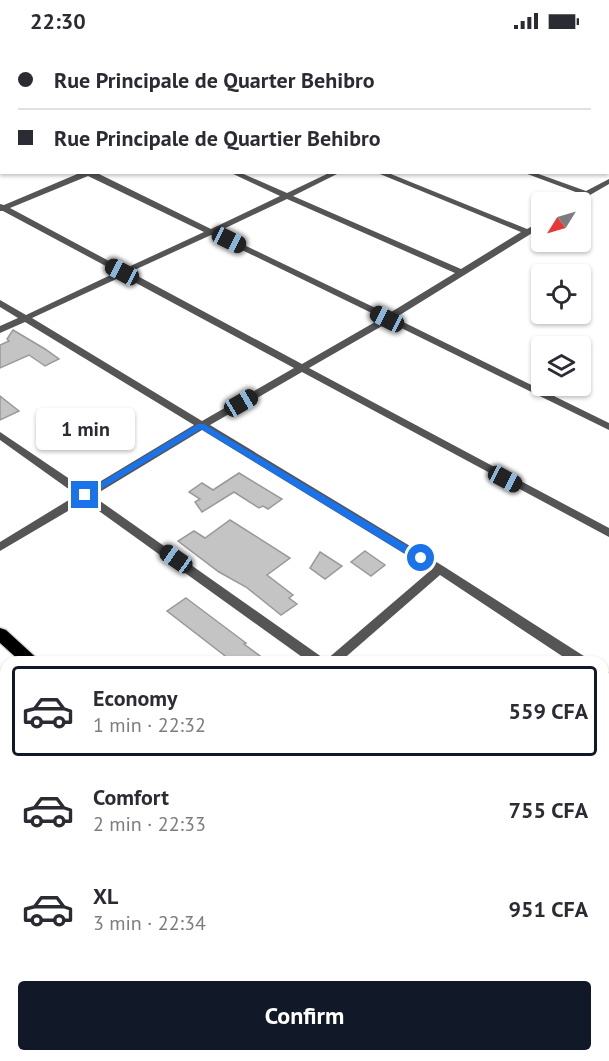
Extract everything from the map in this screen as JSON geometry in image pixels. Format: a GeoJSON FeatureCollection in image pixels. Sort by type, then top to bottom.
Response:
{"type":"FeatureCollection","features":[{"type":"Feature","properties":{"kind":"main road"},"geometry":{"type":"LineString","coordinates":[[0,634],[26,656]]}},
{"type":"Feature","properties":{"kind":"street"},"geometry":{"type":"LineString","coordinates":[[1,208],[86,174]]}},
{"type":"Feature","properties":{"kind":"street"},"geometry":{"type":"LineString","coordinates":[[91,174],[609,427]]}},
{"type":"Feature","properties":{"kind":"street"},"geometry":{"type":"LineString","coordinates":[[237,174],[463,273]]}},
{"type":"Feature","properties":{"kind":"street"},"geometry":{"type":"LineString","coordinates":[[0,330],[334,174]]}},
{"type":"Feature","properties":{"kind":"street"},"geometry":{"type":"LineString","coordinates":[[383,174],[528,232]]}},
{"type":"Feature","properties":{"kind":"street"},"geometry":{"type":"LineString","coordinates":[[531,174],[581,192]]}},
{"type":"Feature","properties":{"kind":"street"},"geometry":{"type":"LineString","coordinates":[[590,192],[609,180]]}},
{"type":"Feature","properties":{"kind":"street"},"geometry":{"type":"LineString","coordinates":[[1,208],[609,533]]}},
{"type":"Feature","properties":{"kind":"street"},"geometry":{"type":"LineString","coordinates":[[0,547],[201,426],[387,319],[531,230]]}},
{"type":"Feature","properties":{"kind":"street"},"geometry":{"type":"LineString","coordinates":[[0,303],[439,569],[573,656]]}},
{"type":"Feature","properties":{"kind":"street"},"geometry":{"type":"LineString","coordinates":[[0,435],[312,656]]}},
{"type":"Feature","properties":{"kind":"street"},"geometry":{"type":"LineString","coordinates":[[338,656],[439,569]]}},
{"type":"Feature","properties":{"kind":"building"},"geometry":{"type":"Polygon","coordinates":[[[13,330],[59,359],[45,366],[29,355],[0,368],[0,345],[9,341],[7,339],[13,330]]]}},
{"type":"Feature","properties":{"kind":"building"},"geometry":{"type":"Polygon","coordinates":[[[0,396],[19,411],[0,420],[0,396]]]}},
{"type":"Feature","properties":{"kind":"building"},"geometry":{"type":"Polygon","coordinates":[[[239,473],[282,499],[268,509],[263,506],[259,508],[234,492],[202,512],[195,502],[200,499],[189,492],[202,483],[213,490],[239,473]]]}},
{"type":"Feature","properties":{"kind":"building"},"geometry":{"type":"Polygon","coordinates":[[[230,520],[290,558],[267,575],[293,595],[289,598],[297,604],[281,615],[246,587],[219,572],[178,541],[194,531],[205,538],[230,520]]]}},
{"type":"Feature","properties":{"kind":"building"},"geometry":{"type":"Polygon","coordinates":[[[365,551],[385,565],[371,576],[351,562],[365,551]]]}},
{"type":"Feature","properties":{"kind":"building"},"geometry":{"type":"Polygon","coordinates":[[[320,552],[342,566],[325,579],[310,568],[320,552]]]}},
{"type":"Feature","properties":{"kind":"building"},"geometry":{"type":"Polygon","coordinates":[[[186,598],[260,656],[225,656],[167,611],[186,598]]]}},
{"type":"Feature","properties":{"kind":"route"},"geometry":{"type":"LineString","coordinates":[[85,495],[201,426],[421,558]]}}]}
